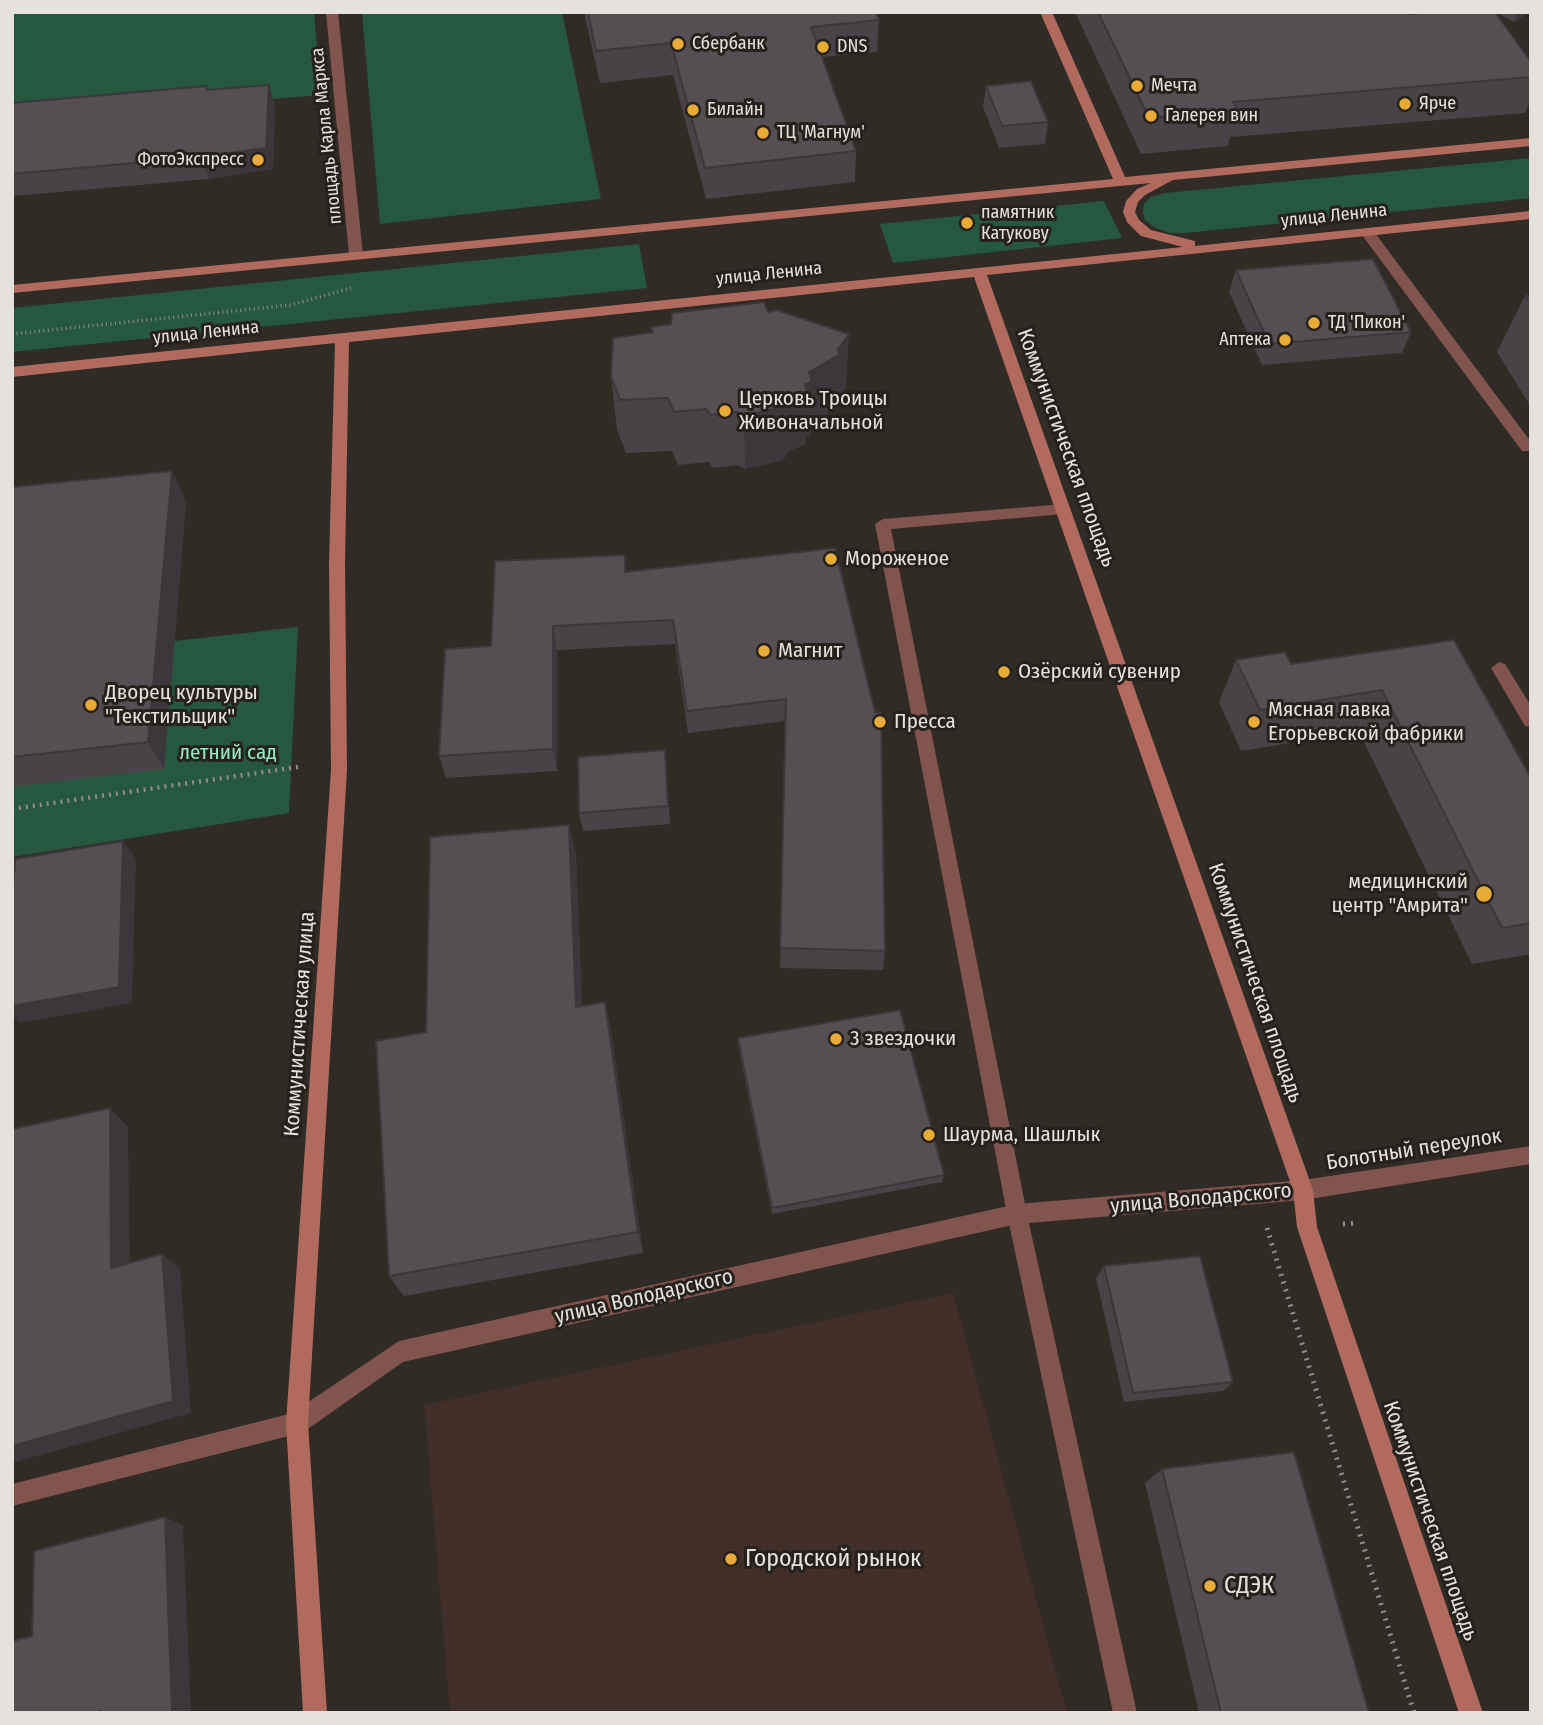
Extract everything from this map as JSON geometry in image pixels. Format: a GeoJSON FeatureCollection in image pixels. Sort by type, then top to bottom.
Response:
{"type":"FeatureCollection","features":[{"type":"Feature","properties":{"kind":"main road"},"geometry":{"type":"LineString","coordinates":[[1046,12],[1120,180]]}},
{"type":"Feature","properties":{"kind":"main road"},"geometry":{"type":"LineString","coordinates":[[12,289],[1531,142]]}},
{"type":"Feature","properties":{"kind":"main road"},"geometry":{"type":"LineString","coordinates":[[1183,174],[1141,192],[1132,201],[1129,212],[1133,222],[1146,233],[1166,240],[1214,248]]}},
{"type":"Feature","properties":{"kind":"main road","name":"улица Ленина"},"geometry":{"type":"LineString","coordinates":[[12,372],[1531,215]]}},
{"type":"Feature","properties":{"kind":"main road","name":"Коммунистическая площадь"},"geometry":{"type":"LineString","coordinates":[[979,272],[1303,1190],[1307,1227],[1471,1713]]}},
{"type":"Feature","properties":{"kind":"main road","name":"Коммунистическая улица"},"geometry":{"type":"LineString","coordinates":[[315,1713],[297,1423],[339,770],[337,563],[342,338]]}},
{"type":"Feature","properties":{"kind":"street","name":"площадь Карла Маркса"},"geometry":{"type":"LineString","coordinates":[[332,12],[356,255]]}},
{"type":"Feature","properties":{"kind":"street"},"geometry":{"type":"LineString","coordinates":[[1367,232],[1527,447]]}},
{"type":"Feature","properties":{"kind":"street"},"geometry":{"type":"LineString","coordinates":[[1064,509],[883,524],[1017,1214],[1125,1713]]}},
{"type":"Feature","properties":{"kind":"street"},"geometry":{"type":"LineString","coordinates":[[1499,668],[1531,721]]}},
{"type":"Feature","properties":{"kind":"street","name":"Болотный переулок"},"geometry":{"type":"LineString","coordinates":[[1303,1190],[1531,1155]]}},
{"type":"Feature","properties":{"kind":"street","name":"улица Володарского"},"geometry":{"type":"LineString","coordinates":[[12,1495],[297,1423],[399,1352],[1017,1214],[1303,1190]]}},
{"type":"Feature","properties":{"kind":"path"},"geometry":{"type":"LineString","coordinates":[[12,334],[291,305],[356,287]]}},
{"type":"Feature","properties":{"kind":"path"},"geometry":{"type":"LineString","coordinates":[[12,808],[298,766]]}},
{"type":"Feature","properties":{"kind":"path"},"geometry":{"type":"LineString","coordinates":[[1257,1194],[1414,1713]]}},
{"type":"Feature","properties":{"kind":"shaded area","name":"Городской рынок"},"geometry":{"type":"Polygon","coordinates":[[[953,1293],[1067,1713],[450,1713],[424,1405],[953,1293]]]}},
{"type":"Feature","properties":{"kind":"green space"},"geometry":{"type":"Polygon","coordinates":[[[12,12],[314,12],[321,95],[12,121],[12,12]]]}},
{"type":"Feature","properties":{"kind":"green space"},"geometry":{"type":"Polygon","coordinates":[[[362,12],[562,12],[601,199],[380,224],[362,12]]]}},
{"type":"Feature","properties":{"kind":"green space"},"geometry":{"type":"Polygon","coordinates":[[[1531,158],[1531,198],[1185,233],[1169,233],[1154,227],[1145,220],[1143,212],[1144,203],[1151,197],[1165,193],[1531,158]]]}},
{"type":"Feature","properties":{"kind":"green space"},"geometry":{"type":"Polygon","coordinates":[[[1104,201],[1122,238],[893,263],[880,224],[1104,201]]]}},
{"type":"Feature","properties":{"kind":"green space"},"geometry":{"type":"Polygon","coordinates":[[[639,244],[647,288],[12,352],[12,308],[639,244]]]}},
{"type":"Feature","properties":{"kind":"green space","name":"летний сад"},"geometry":{"type":"Polygon","coordinates":[[[298,627],[289,813],[12,857],[12,787],[174,641],[298,627]]]}},
{"type":"Feature","properties":{"kind":"building","name":"ТЦ 'Магнум'"},"geometry":{"type":"Polygon","coordinates":[[[588,12],[876,12],[879,20],[811,27],[856,151],[705,168],[671,43],[596,51],[588,12]]]}},
{"type":"Feature","properties":{"kind":"building"},"geometry":{"type":"Polygon","coordinates":[[[1098,12],[1495,12],[1531,62],[1531,77],[1233,102],[1238,110],[1149,118],[1098,12]]]}},
{"type":"Feature","properties":{"kind":"building"},"geometry":{"type":"Polygon","coordinates":[[[1031,81],[1048,122],[1002,126],[986,86],[1031,81]]]}},
{"type":"Feature","properties":{"kind":"building"},"geometry":{"type":"Polygon","coordinates":[[[269,85],[266,148],[201,157],[12,174],[12,103],[207,86],[207,90],[269,85]]]}},
{"type":"Feature","properties":{"kind":"building","name":"ТД 'Пикон'"},"geometry":{"type":"Polygon","coordinates":[[[1373,259],[1411,332],[1269,344],[1236,270],[1373,259]]]}},
{"type":"Feature","properties":{"kind":"building"},"geometry":{"type":"Polygon","coordinates":[[[764,302],[768,312],[777,310],[849,334],[838,349],[839,355],[809,372],[812,382],[805,384],[807,391],[790,398],[783,407],[744,416],[737,412],[711,415],[706,409],[674,412],[668,398],[620,400],[611,376],[613,338],[653,332],[651,327],[671,324],[672,313],[764,302]]]}},
{"type":"Feature","properties":{"kind":"building","name":"Дворец культуры \"Текстильщик\""},"geometry":{"type":"Polygon","coordinates":[[[172,471],[148,742],[12,757],[12,487],[172,471]]]}},
{"type":"Feature","properties":{"kind":"building"},"geometry":{"type":"Polygon","coordinates":[[[835,548],[875,712],[881,713],[885,951],[780,948],[786,699],[687,711],[673,620],[553,626],[553,749],[439,756],[445,649],[491,646],[495,561],[625,555],[625,572],[835,548]]]}},
{"type":"Feature","properties":{"kind":"building"},"geometry":{"type":"Polygon","coordinates":[[[1454,640],[1531,778],[1531,923],[1502,928],[1382,690],[1260,710],[1236,660],[1285,652],[1291,664],[1454,640]]]}},
{"type":"Feature","properties":{"kind":"building"},"geometry":{"type":"Polygon","coordinates":[[[665,750],[668,806],[579,813],[578,757],[665,750]]]}},
{"type":"Feature","properties":{"kind":"building"},"geometry":{"type":"Polygon","coordinates":[[[569,825],[576,1007],[605,1002],[638,1232],[389,1276],[376,1041],[426,1032],[430,837],[569,825]]]}},
{"type":"Feature","properties":{"kind":"building"},"geometry":{"type":"Polygon","coordinates":[[[123,841],[119,987],[12,1006],[12,901],[15,859],[123,841]]]}},
{"type":"Feature","properties":{"kind":"building"},"geometry":{"type":"Polygon","coordinates":[[[900,1010],[944,1175],[772,1208],[738,1038],[900,1010]]]}},
{"type":"Feature","properties":{"kind":"building"},"geometry":{"type":"Polygon","coordinates":[[[110,1108],[111,1268],[162,1254],[173,1401],[12,1446],[12,1129],[110,1108]]]}},
{"type":"Feature","properties":{"kind":"building"},"geometry":{"type":"Polygon","coordinates":[[[1200,1256],[1233,1382],[1133,1393],[1104,1266],[1200,1256]]]}},
{"type":"Feature","properties":{"kind":"building"},"geometry":{"type":"Polygon","coordinates":[[[1294,1452],[1369,1713],[1221,1713],[1162,1469],[1294,1452]]]}},
{"type":"Feature","properties":{"kind":"building"},"geometry":{"type":"Polygon","coordinates":[[[165,1517],[172,1713],[12,1713],[12,1641],[32,1636],[34,1551],[165,1517]]]}},
{"type":"Feature","properties":{"kind":"place","name":"Сбербанк"},"geometry":{"type":"Point","coordinates":[678,44]}},
{"type":"Feature","properties":{"kind":"place","name":"DNS"},"geometry":{"type":"Point","coordinates":[823,47]}},
{"type":"Feature","properties":{"kind":"place","name":"Мечта"},"geometry":{"type":"Point","coordinates":[1137,86]}},
{"type":"Feature","properties":{"kind":"place","name":"Ярче"},"geometry":{"type":"Point","coordinates":[1405,104]}},
{"type":"Feature","properties":{"kind":"place","name":"Билайн"},"geometry":{"type":"Point","coordinates":[693,110]}},
{"type":"Feature","properties":{"kind":"place","name":"Галерея вин"},"geometry":{"type":"Point","coordinates":[1151,116]}},
{"type":"Feature","properties":{"kind":"place","name":"ТЦ 'Магнум'"},"geometry":{"type":"Point","coordinates":[763,133]}},
{"type":"Feature","properties":{"kind":"place","name":"ФотоЭкспресс"},"geometry":{"type":"Point","coordinates":[258,160]}},
{"type":"Feature","properties":{"kind":"place","name":"памятник Катукову"},"geometry":{"type":"Point","coordinates":[967,223]}},
{"type":"Feature","properties":{"kind":"place","name":"ТД 'Пикон'"},"geometry":{"type":"Point","coordinates":[1314,323]}},
{"type":"Feature","properties":{"kind":"place","name":"Аптека"},"geometry":{"type":"Point","coordinates":[1285,340]}},
{"type":"Feature","properties":{"kind":"place","name":"Церковь Троицы Живоначальной"},"geometry":{"type":"Point","coordinates":[725,411]}},
{"type":"Feature","properties":{"kind":"place","name":"Мороженое"},"geometry":{"type":"Point","coordinates":[831,559]}},
{"type":"Feature","properties":{"kind":"place","name":"Магнит"},"geometry":{"type":"Point","coordinates":[764,651]}},
{"type":"Feature","properties":{"kind":"place","name":"Озёрский сувенир"},"geometry":{"type":"Point","coordinates":[1004,672]}},
{"type":"Feature","properties":{"kind":"place","name":"Дворец культуры \"Текстильщик\""},"geometry":{"type":"Point","coordinates":[91,705]}},
{"type":"Feature","properties":{"kind":"place","name":"Пресса"},"geometry":{"type":"Point","coordinates":[880,722]}},
{"type":"Feature","properties":{"kind":"place","name":"Мясная лавка Егорьевской фабрики"},"geometry":{"type":"Point","coordinates":[1254,722]}},
{"type":"Feature","properties":{"kind":"place","name":"медицинский центр \"Амрита\""},"geometry":{"type":"Point","coordinates":[1484,894]}},
{"type":"Feature","properties":{"kind":"place","name":"3 звездочки"},"geometry":{"type":"Point","coordinates":[836,1039]}},
{"type":"Feature","properties":{"kind":"place","name":"Шаурма, Шашлык"},"geometry":{"type":"Point","coordinates":[929,1135]}},
{"type":"Feature","properties":{"kind":"place","name":"Городской рынок"},"geometry":{"type":"Point","coordinates":[731,1559]}},
{"type":"Feature","properties":{"kind":"place","name":"СДЭК"},"geometry":{"type":"Point","coordinates":[1210,1586]}}]}
